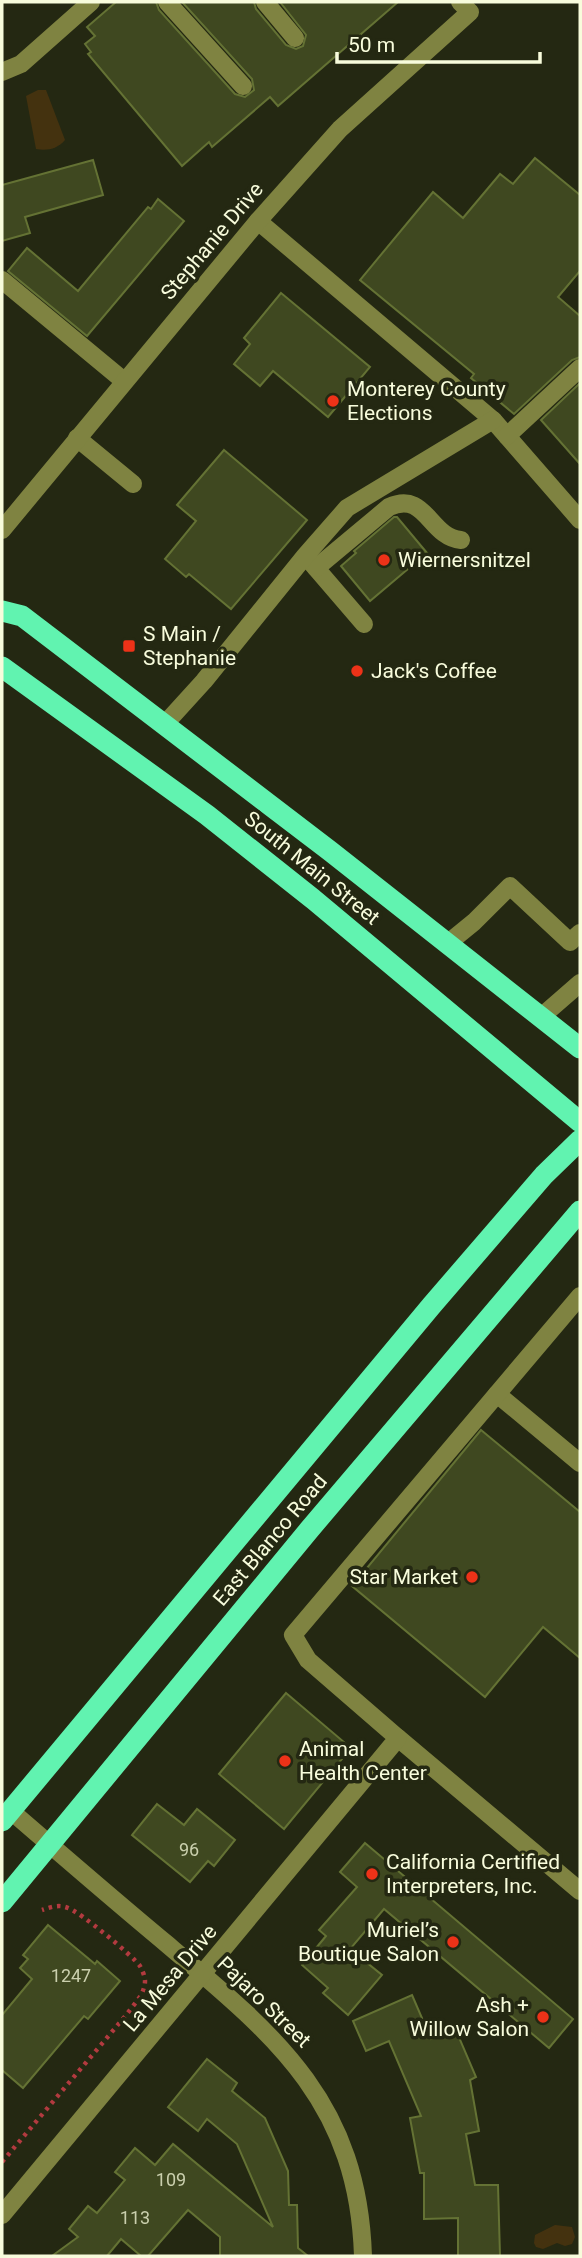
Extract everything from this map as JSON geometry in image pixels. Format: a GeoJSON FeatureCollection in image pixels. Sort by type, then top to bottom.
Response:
{"type":"FeatureCollection","features":[{"type":"Feature","properties":{"kind":"highway","name":"South Main Street"},"geometry":{"type":"LineString","coordinates":[[2,611],[22,616],[330,851],[580,1048]]}},
{"type":"Feature","properties":{"kind":"highway","name":"South Main Street"},"geometry":{"type":"LineString","coordinates":[[2,667],[207,815],[313,899],[580,1122]]}},
{"type":"Feature","properties":{"kind":"highway","name":"East Blanco Road"},"geometry":{"type":"LineString","coordinates":[[6,1816],[432,1305],[544,1175],[580,1140]]}},
{"type":"Feature","properties":{"kind":"highway","name":"East Blanco Road"},"geometry":{"type":"LineString","coordinates":[[2,1902],[309,1530],[580,1211]]}},
{"type":"Feature","properties":{"kind":"street"},"geometry":{"type":"LineString","coordinates":[[2,72],[21,64],[91,2]]}},
{"type":"Feature","properties":{"kind":"street"},"geometry":{"type":"LineString","coordinates":[[167,2],[243,86]]}},
{"type":"Feature","properties":{"kind":"street"},"geometry":{"type":"LineString","coordinates":[[265,2],[295,38]]}},
{"type":"Feature","properties":{"kind":"street","name":"Stephanie Drive"},"geometry":{"type":"LineString","coordinates":[[2,530],[257,220],[340,129],[470,12],[460,2]]}},
{"type":"Feature","properties":{"kind":"street"},"geometry":{"type":"LineString","coordinates":[[257,220],[493,420],[580,520]]}},
{"type":"Feature","properties":{"kind":"street"},"geometry":{"type":"LineString","coordinates":[[2,280],[124,381]]}},
{"type":"Feature","properties":{"kind":"street"},"geometry":{"type":"LineString","coordinates":[[507,436],[580,368]]}},
{"type":"Feature","properties":{"kind":"street"},"geometry":{"type":"LineString","coordinates":[[164,725],[310,562],[347,508],[493,420]]}},
{"type":"Feature","properties":{"kind":"street"},"geometry":{"type":"LineString","coordinates":[[77,438],[134,484]]}},
{"type":"Feature","properties":{"kind":"street"},"geometry":{"type":"LineString","coordinates":[[310,562],[397,504],[418,507],[447,537],[461,540]]}},
{"type":"Feature","properties":{"kind":"street"},"geometry":{"type":"LineString","coordinates":[[310,562],[364,624]]}},
{"type":"Feature","properties":{"kind":"street"},"geometry":{"type":"LineString","coordinates":[[447,944],[474,922],[510,886],[577,943]]}},
{"type":"Feature","properties":{"kind":"street"},"geometry":{"type":"LineString","coordinates":[[541,1017],[580,983]]}},
{"type":"Feature","properties":{"kind":"street"},"geometry":{"type":"LineString","coordinates":[[580,1296],[293,1635],[308,1660],[580,1891]]}},
{"type":"Feature","properties":{"kind":"street"},"geometry":{"type":"LineString","coordinates":[[497,1394],[580,1462]]}},
{"type":"Feature","properties":{"kind":"street","name":"La Mesa Drive"},"geometry":{"type":"LineString","coordinates":[[2,2215],[398,1738]]}},
{"type":"Feature","properties":{"kind":"street","name":"Pajaro Street"},"geometry":{"type":"LineString","coordinates":[[6,1816],[50,1845],[248,2013],[288,2054],[327,2109],[352,2173],[359,2204],[363,2256]]}},
{"type":"Feature","properties":{"kind":"path"},"geometry":{"type":"LineString","coordinates":[[2,2162],[134,2005],[144,1988],[144,1975],[136,1962],[82,1916],[66,1907],[42,1910]]}},
{"type":"Feature","properties":{"kind":"shaded area"},"geometry":{"type":"Polygon","coordinates":[[[38,90],[46,90],[65,140],[48,149],[36,149],[26,96],[38,90]]]}},
{"type":"Feature","properties":{"kind":"shaded area"},"geometry":{"type":"Polygon","coordinates":[[[555,2225],[572,2227],[575,2237],[572,2244],[565,2246],[557,2243],[543,2249],[536,2247],[535,2235],[555,2225]]]}},
{"type":"Feature","properties":{"kind":"building"},"geometry":{"type":"Polygon","coordinates":[[[116,2],[156,2],[159,10],[235,94],[245,97],[254,90],[252,79],[182,2],[254,2],[256,9],[286,45],[296,49],[303,46],[306,35],[280,2],[398,2],[278,106],[270,97],[212,147],[209,142],[182,166],[88,54],[91,52],[85,44],[95,36],[87,27],[116,2]]]}},
{"type":"Feature","properties":{"kind":"building"},"geometry":{"type":"Polygon","coordinates":[[[535,158],[580,195],[580,271],[558,297],[580,316],[580,357],[572,360],[514,414],[471,378],[474,374],[360,280],[433,192],[463,218],[500,174],[513,184],[535,158]]]}},
{"type":"Feature","properties":{"kind":"building"},"geometry":{"type":"Polygon","coordinates":[[[93,160],[103,195],[25,217],[30,233],[2,241],[2,185],[93,160]]]}},
{"type":"Feature","properties":{"kind":"building"},"geometry":{"type":"Polygon","coordinates":[[[158,199],[184,221],[87,336],[8,271],[27,248],[78,291],[148,207],[151,209],[158,199]]]}},
{"type":"Feature","properties":{"kind":"building"},"geometry":{"type":"Polygon","coordinates":[[[281,293],[370,367],[328,417],[273,371],[260,386],[234,364],[250,344],[244,338],[281,293]]]}},
{"type":"Feature","properties":{"kind":"building"},"geometry":{"type":"Polygon","coordinates":[[[580,383],[580,464],[541,420],[580,383]]]}},
{"type":"Feature","properties":{"kind":"building"},"geometry":{"type":"Polygon","coordinates":[[[224,450],[307,520],[231,609],[189,574],[186,577],[165,559],[196,521],[177,505],[224,450]]]}},
{"type":"Feature","properties":{"kind":"building","name":"Wiernersnitzel"},"geometry":{"type":"Polygon","coordinates":[[[397,517],[427,553],[370,601],[341,566],[356,553],[354,551],[397,517]]]}},
{"type":"Feature","properties":{"kind":"building"},"geometry":{"type":"Polygon","coordinates":[[[481,1430],[580,1512],[580,1658],[543,1627],[485,1697],[352,1586],[481,1430]]]}},
{"type":"Feature","properties":{"kind":"building","name":"Animal Health Center"},"geometry":{"type":"Polygon","coordinates":[[[286,1693],[351,1748],[284,1829],[219,1774],[286,1693]]]}},
{"type":"Feature","properties":{"kind":"building"},"geometry":{"type":"Polygon","coordinates":[[[157,1804],[184,1825],[197,1809],[235,1840],[214,1866],[208,1861],[190,1882],[132,1835],[157,1804]]]}},
{"type":"Feature","properties":{"kind":"building"},"geometry":{"type":"Polygon","coordinates":[[[365,1843],[573,2019],[549,2048],[384,1909],[350,1949],[382,1975],[348,2015],[323,1993],[328,1988],[302,1965],[326,1936],[319,1930],[357,1887],[340,1872],[365,1843]]]}},
{"type":"Feature","properties":{"kind":"building"},"geometry":{"type":"Polygon","coordinates":[[[48,1925],[120,1981],[88,2019],[84,2016],[23,2088],[2,2070],[2,2015],[32,1979],[20,1968],[28,1959],[23,1955],[48,1925]]]}},
{"type":"Feature","properties":{"kind":"building"},"geometry":{"type":"Polygon","coordinates":[[[412,1995],[431,2039],[455,2028],[476,2077],[470,2080],[479,2131],[466,2134],[475,2185],[498,2185],[500,2256],[458,2256],[458,2218],[424,2219],[424,2173],[420,2173],[410,2118],[421,2116],[389,2041],[366,2051],[353,2021],[412,1995]]]}},
{"type":"Feature","properties":{"kind":"building"},"geometry":{"type":"Polygon","coordinates":[[[207,2059],[237,2083],[232,2091],[265,2118],[288,2171],[289,2205],[297,2205],[298,2248],[308,2256],[220,2256],[220,2237],[188,2210],[148,2256],[141,2256],[121,2239],[107,2256],[52,2256],[78,2237],[69,2229],[88,2206],[97,2213],[125,2180],[115,2172],[135,2148],[155,2165],[173,2144],[273,2227],[237,2144],[207,2119],[198,2131],[168,2107],[207,2059]]]}},
{"type":"Feature","properties":{"kind":"place","name":"Monterey County Elections"},"geometry":{"type":"Point","coordinates":[333,401]}},
{"type":"Feature","properties":{"kind":"place","name":"Wiernersnitzel"},"geometry":{"type":"Point","coordinates":[384,560]}},
{"type":"Feature","properties":{"kind":"place","name":"S Main / Stephanie"},"geometry":{"type":"Point","coordinates":[129,646]}},
{"type":"Feature","properties":{"kind":"place","name":"Jack's Coffee"},"geometry":{"type":"Point","coordinates":[357,671]}},
{"type":"Feature","properties":{"kind":"place","name":"Star Market"},"geometry":{"type":"Point","coordinates":[472,1577]}},
{"type":"Feature","properties":{"kind":"place","name":"Animal Health Center"},"geometry":{"type":"Point","coordinates":[285,1761]}},
{"type":"Feature","properties":{"kind":"place","name":"California Certified Interpreters, Inc."},"geometry":{"type":"Point","coordinates":[372,1874]}},
{"type":"Feature","properties":{"kind":"place","name":"Muriel’s Boutique Salon"},"geometry":{"type":"Point","coordinates":[453,1942]}},
{"type":"Feature","properties":{"kind":"place","name":"Ash + Willow Salon"},"geometry":{"type":"Point","coordinates":[543,2017]}}]}
